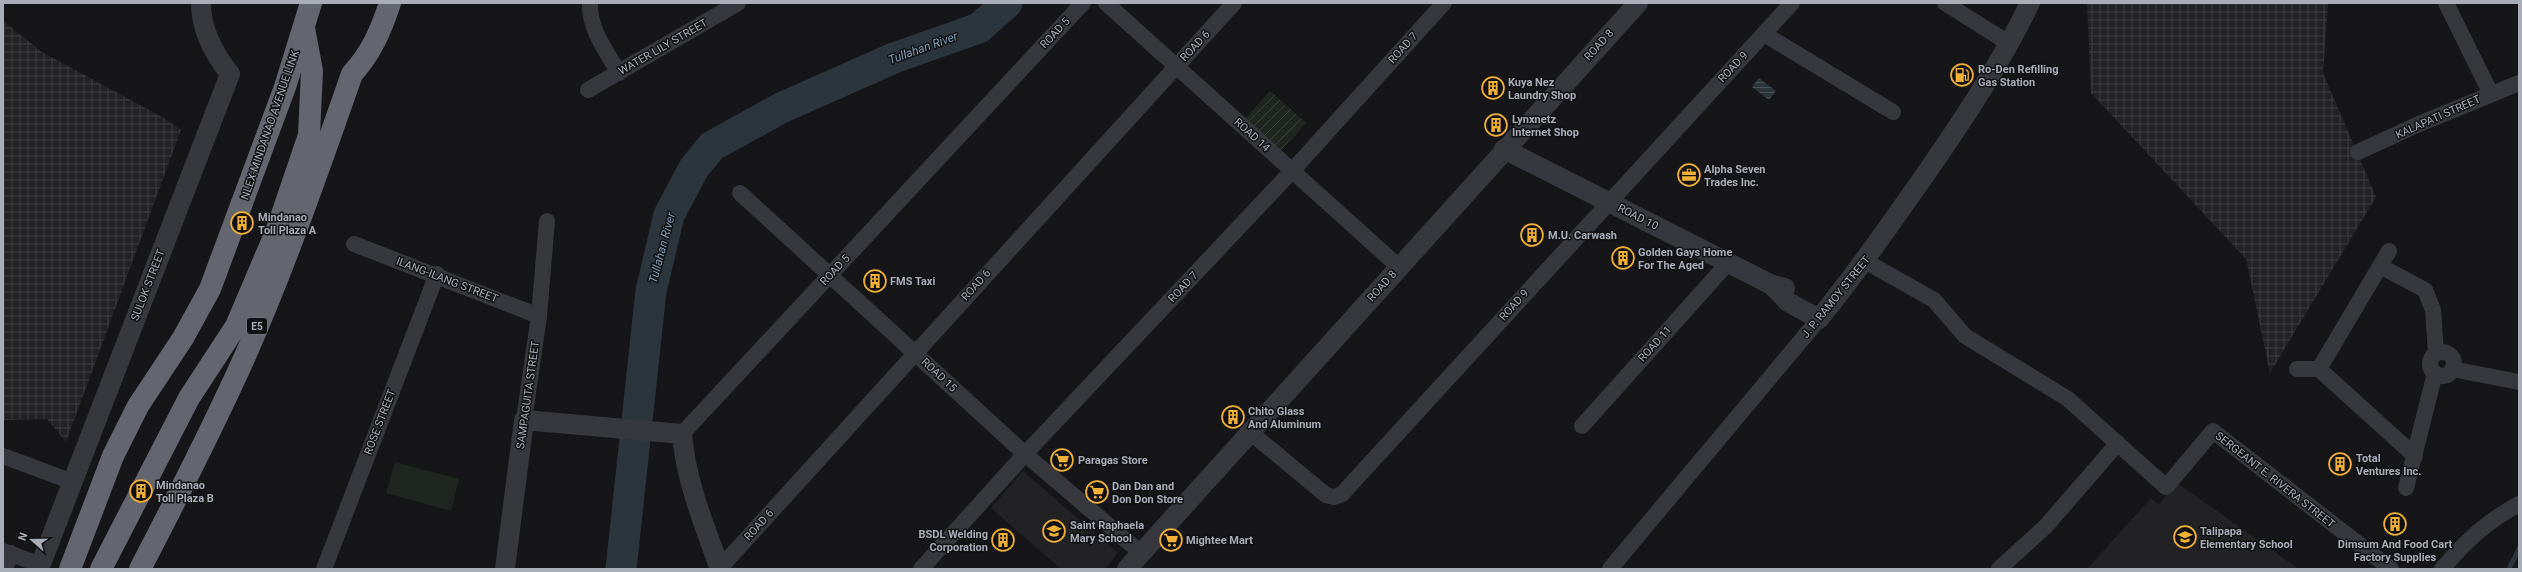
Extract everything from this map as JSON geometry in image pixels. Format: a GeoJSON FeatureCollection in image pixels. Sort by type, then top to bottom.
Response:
{"type":"FeatureCollection","features":[{"type":"Feature","properties":{"kind":"highway","name":"NLEX-MINDANAO AVENUE LINK"},"geometry":{"type":"LineString","coordinates":[[70,569],[113,456],[138,406],[183,338],[210,289],[284,87],[311,3]]}},
{"type":"Feature","properties":{"kind":"highway","name":"E5"},"geometry":{"type":"LineString","coordinates":[[140,569],[204,448],[247,353],[301,216],[352,74],[370,51],[390,3]]}},
{"type":"Feature","properties":{"kind":"highway","name":"E5"},"geometry":{"type":"LineString","coordinates":[[101,569],[189,398],[236,326],[276,232],[309,135],[312,71],[304,25]]}},
{"type":"Feature","properties":{"kind":"street","name":"SULOK STREET"},"geometry":{"type":"LineString","coordinates":[[40,567],[230,74],[218,58],[208,36],[201,12],[201,3]]}},
{"type":"Feature","properties":{"kind":"street"},"geometry":{"type":"LineString","coordinates":[[590,3],[590,16],[594,28],[619,73]]}},
{"type":"Feature","properties":{"kind":"street","name":"WATER LILY STREET"},"geometry":{"type":"LineString","coordinates":[[588,90],[738,3]]}},
{"type":"Feature","properties":{"kind":"street","name":"ROAD 5"},"geometry":{"type":"LineString","coordinates":[[682,434],[1083,3]]}},
{"type":"Feature","properties":{"kind":"street","name":"ROAD 14"},"geometry":{"type":"LineString","coordinates":[[1106,3],[1399,267]]}},
{"type":"Feature","properties":{"kind":"street","name":"ROAD 6"},"geometry":{"type":"LineString","coordinates":[[720,569],[914,353],[1234,3]]}},
{"type":"Feature","properties":{"kind":"street","name":"ROAD 7"},"geometry":{"type":"LineString","coordinates":[[921,569],[1025,454],[1292,171],[1444,3]]}},
{"type":"Feature","properties":{"kind":"street","name":"ROAD 8"},"geometry":{"type":"LineString","coordinates":[[1127,569],[1504,149],[1638,3]]}},
{"type":"Feature","properties":{"kind":"street","name":"ROAD 9"},"geometry":{"type":"LineString","coordinates":[[1251,432],[1326,495],[1334,497],[1342,494],[1792,3]]}},
{"type":"Feature","properties":{"kind":"street"},"geometry":{"type":"LineString","coordinates":[[1945,3],[2010,44]]}},
{"type":"Feature","properties":{"kind":"street","name":"J. P. RAMOY STREET"},"geometry":{"type":"LineString","coordinates":[[1610,569],[1866,261],[1971,108],[2010,44],[2030,3]]}},
{"type":"Feature","properties":{"kind":"street"},"geometry":{"type":"LineString","coordinates":[[2446,3],[2491,94]]}},
{"type":"Feature","properties":{"kind":"street"},"geometry":{"type":"LineString","coordinates":[[1764,34],[1893,112]]}},
{"type":"Feature","properties":{"kind":"street","name":"KALAPATI STREET"},"geometry":{"type":"LineString","coordinates":[[2358,152],[2519,83]]}},
{"type":"Feature","properties":{"kind":"street","name":"ROAD 10"},"geometry":{"type":"LineString","coordinates":[[1504,149],[1772,285],[1788,302],[1823,314]]}},
{"type":"Feature","properties":{"kind":"street","name":"ROAD 15"},"geometry":{"type":"LineString","coordinates":[[740,193],[1025,454],[1141,553]]}},
{"type":"Feature","properties":{"kind":"street","name":"SAMPAGUITA STREET"},"geometry":{"type":"LineString","coordinates":[[505,569],[539,316],[547,221]]}},
{"type":"Feature","properties":{"kind":"street","name":"ILANG-ILANG STREET"},"geometry":{"type":"LineString","coordinates":[[354,244],[437,274],[539,316]]}},
{"type":"Feature","properties":{"kind":"street"},"geometry":{"type":"LineString","coordinates":[[2319,368],[2389,251]]}},
{"type":"Feature","properties":{"kind":"street","name":"SERGEANT E. RIVERA STREET"},"geometry":{"type":"LineString","coordinates":[[1866,261],[1934,300],[1965,336],[2068,399],[2166,487],[2213,431],[2391,569]]}},
{"type":"Feature","properties":{"kind":"street","name":"ROAD 11"},"geometry":{"type":"LineString","coordinates":[[1582,426],[1728,263]]}},
{"type":"Feature","properties":{"kind":"street"},"geometry":{"type":"LineString","coordinates":[[2380,266],[2425,290],[2433,310],[2436,353],[2430,363],[2435,373],[2406,488]]}},
{"type":"Feature","properties":{"kind":"street","name":"ROSE STREET"},"geometry":{"type":"LineString","coordinates":[[324,569],[437,274]]}},
{"type":"Feature","properties":{"kind":"street"},"geometry":{"type":"LineString","coordinates":[[2436,353],[2449,354],[2453,365]]}},
{"type":"Feature","properties":{"kind":"street"},"geometry":{"type":"LineString","coordinates":[[2435,373],[2443,376],[2453,365]]}},
{"type":"Feature","properties":{"kind":"street"},"geometry":{"type":"LineString","coordinates":[[2453,365],[2519,374]]}},
{"type":"Feature","properties":{"kind":"street"},"geometry":{"type":"LineString","coordinates":[[2453,365],[2519,382]]}},
{"type":"Feature","properties":{"kind":"street"},"geometry":{"type":"LineString","coordinates":[[2297,369],[2319,368],[2415,456]]}},
{"type":"Feature","properties":{"kind":"street"},"geometry":{"type":"LineString","coordinates":[[524,420],[682,434],[684,457],[693,495],[720,569]]}},
{"type":"Feature","properties":{"kind":"street"},"geometry":{"type":"LineString","coordinates":[[1999,569],[2046,526],[2118,443]]}},
{"type":"Feature","properties":{"kind":"street"},"geometry":{"type":"LineString","coordinates":[[3,456],[72,482]]}},
{"type":"Feature","properties":{"kind":"street"},"geometry":{"type":"LineString","coordinates":[[2442,569],[2481,527],[2496,516],[2519,504]]}},
{"type":"Feature","properties":{"kind":"street"},"geometry":{"type":"LineString","coordinates":[[5,569],[7,552],[40,567]]}},
{"type":"Feature","properties":{"kind":"shaded area"},"geometry":{"type":"Polygon","coordinates":[[[2087,3],[2328,3],[2323,73],[2376,197],[2270,373],[2246,259],[2091,93],[2087,3]]]}},
{"type":"Feature","properties":{"kind":"shaded area"},"geometry":{"type":"Polygon","coordinates":[[[3,21],[42,52],[164,118],[181,130],[66,442],[47,419],[3,420],[3,21]]]}},
{"type":"Feature","properties":{"kind":"shaded area"},"geometry":{"type":"Polygon","coordinates":[[[1759,78],[1776,91],[1769,100],[1752,87],[1759,78]]]}},
{"type":"Feature","properties":{"kind":"shaded area"},"geometry":{"type":"Polygon","coordinates":[[[1270,91],[1306,123],[1279,152],[1244,120],[1270,91]]]}},
{"type":"Feature","properties":{"kind":"shaded area"},"geometry":{"type":"Polygon","coordinates":[[[395,462],[459,479],[451,511],[386,493],[395,462]]]}},
{"type":"Feature","properties":{"kind":"shaded area","name":"Saint Raphaela Mary School"},"geometry":{"type":"Polygon","coordinates":[[[1023,471],[1118,553],[1105,569],[1061,569],[991,508],[1023,471]]]}},
{"type":"Feature","properties":{"kind":"shaded area","name":"Talipapa Elementary School"},"geometry":{"type":"Polygon","coordinates":[[[2176,482],[2299,569],[2087,569],[2151,498],[2159,505],[2176,482]]]}},
{"type":"Feature","properties":{"kind":"waterway","name":"Tullahan River"},"geometry":{"type":"LineString","coordinates":[[621,569],[651,291],[669,215],[694,168],[712,146],[781,108],[894,58],[979,28],[1007,3]]}},
{"type":"Feature","properties":{"kind":"waterway"},"geometry":{"type":"LineString","coordinates":[[2509,569],[2519,549]]}},
{"type":"Feature","properties":{"kind":"place","name":"Ro-Den Refilling Gas Station"},"geometry":{"type":"Point","coordinates":[1962,75]}},
{"type":"Feature","properties":{"kind":"place","name":"Kuya Nez Laundry Shop"},"geometry":{"type":"Point","coordinates":[1493,88]}},
{"type":"Feature","properties":{"kind":"place","name":"Lynxnetz Internet Shop"},"geometry":{"type":"Point","coordinates":[1496,125]}},
{"type":"Feature","properties":{"kind":"place","name":"Alpha Seven Trades Inc."},"geometry":{"type":"Point","coordinates":[1689,175]}},
{"type":"Feature","properties":{"kind":"place","name":"Mindanao Toll Plaza A"},"geometry":{"type":"Point","coordinates":[242,223]}},
{"type":"Feature","properties":{"kind":"place","name":"M.U. Carwash"},"geometry":{"type":"Point","coordinates":[1532,235]}},
{"type":"Feature","properties":{"kind":"place","name":"Golden Gays Home For The Aged"},"geometry":{"type":"Point","coordinates":[1623,258]}},
{"type":"Feature","properties":{"kind":"place","name":"FMS Taxi"},"geometry":{"type":"Point","coordinates":[875,281]}},
{"type":"Feature","properties":{"kind":"place","name":"Chito Glass And Aluminum"},"geometry":{"type":"Point","coordinates":[1233,417]}},
{"type":"Feature","properties":{"kind":"place","name":"Paragas Store"},"geometry":{"type":"Point","coordinates":[1062,460]}},
{"type":"Feature","properties":{"kind":"place","name":"Total Ventures Inc."},"geometry":{"type":"Point","coordinates":[2340,464]}},
{"type":"Feature","properties":{"kind":"place","name":"Mindanao Toll Plaza B"},"geometry":{"type":"Point","coordinates":[141,491]}},
{"type":"Feature","properties":{"kind":"place","name":"Dan Dan and Don Don Store"},"geometry":{"type":"Point","coordinates":[1097,492]}},
{"type":"Feature","properties":{"kind":"place","name":"Dimsum And Food Cart Factory Supplies"},"geometry":{"type":"Point","coordinates":[2395,524]}},
{"type":"Feature","properties":{"kind":"place","name":"Saint Raphaela Mary School"},"geometry":{"type":"Point","coordinates":[1054,531]}},
{"type":"Feature","properties":{"kind":"place","name":"Talipapa Elementary School"},"geometry":{"type":"Point","coordinates":[2185,537]}},
{"type":"Feature","properties":{"kind":"place","name":"BSDL Welding Corporation"},"geometry":{"type":"Point","coordinates":[1003,540]}},
{"type":"Feature","properties":{"kind":"place","name":"Mightee Mart"},"geometry":{"type":"Point","coordinates":[1171,540]}}]}
